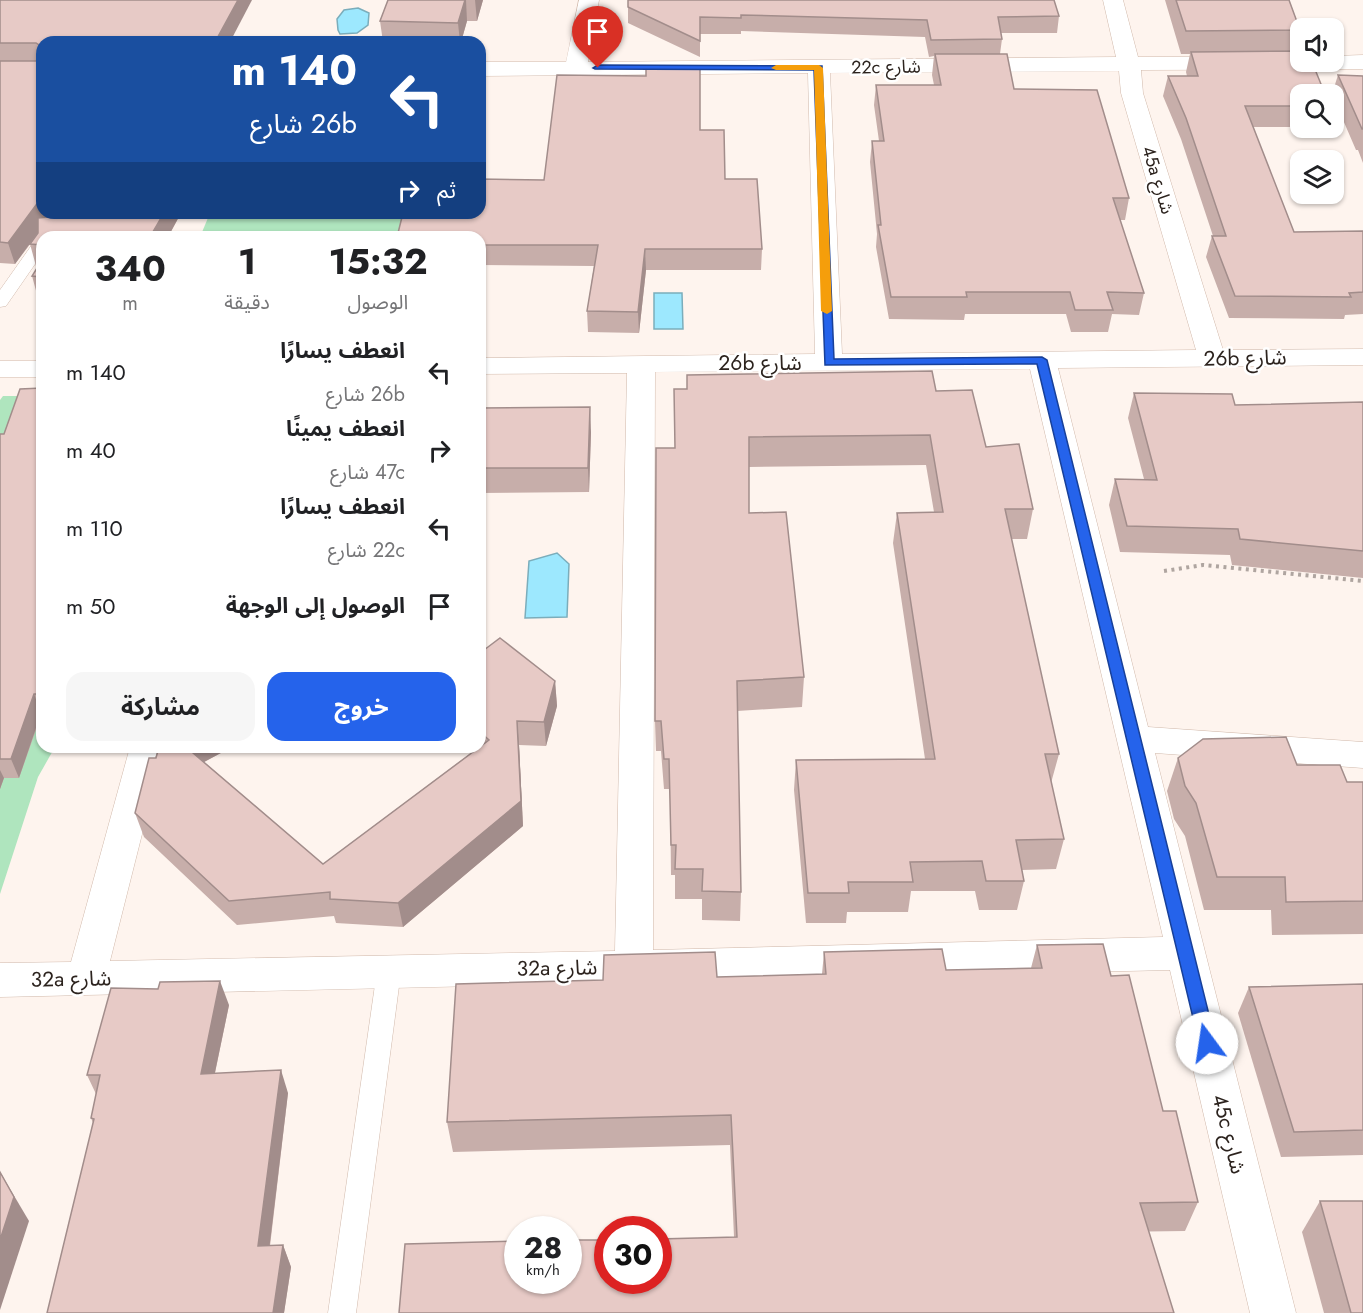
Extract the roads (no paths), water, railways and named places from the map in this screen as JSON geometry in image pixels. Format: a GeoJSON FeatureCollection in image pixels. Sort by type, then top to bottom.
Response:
{"type":"FeatureCollection","features":[{"type":"Feature","properties":{"kind":"street"},"geometry":{"type":"LineString","coordinates":[[576,68],[589,0]]}},
{"type":"Feature","properties":{"kind":"street","name":"45a شارع"},"geometry":{"type":"LineString","coordinates":[[1113,0],[1129,64],[1132,93],[1212,358]]}},
{"type":"Feature","properties":{"kind":"street","name":"22c شارع"},"geometry":{"type":"LineString","coordinates":[[486,69],[1363,62]]}},
{"type":"Feature","properties":{"kind":"street"},"geometry":{"type":"LineString","coordinates":[[819,68],[829,363]]}},
{"type":"Feature","properties":{"kind":"street","name":"26b شارع"},"geometry":{"type":"LineString","coordinates":[[486,366],[1363,357]]}},
{"type":"Feature","properties":{"kind":"street","name":"45c شارع"},"geometry":{"type":"LineString","coordinates":[[1042,360],[1273,1313]]}},
{"type":"Feature","properties":{"kind":"street"},"geometry":{"type":"LineString","coordinates":[[634,967],[641,364]]}},
{"type":"Feature","properties":{"kind":"street"},"geometry":{"type":"LineString","coordinates":[[3,374],[36,370]]}},
{"type":"Feature","properties":{"kind":"street"},"geometry":{"type":"LineString","coordinates":[[1134,739],[1363,755]]}},
{"type":"Feature","properties":{"kind":"street"},"geometry":{"type":"LineString","coordinates":[[86,979],[145,753]]}},
{"type":"Feature","properties":{"kind":"street","name":"32a شارع"},"geometry":{"type":"LineString","coordinates":[[0,980],[1185,953]]}},
{"type":"Feature","properties":{"kind":"lane"},"geometry":{"type":"LineString","coordinates":[[0,302],[36,250]]}},
{"type":"Feature","properties":{"kind":"lane"},"geometry":{"type":"LineString","coordinates":[[342,1313],[389,971]]}},
{"type":"Feature","properties":{"kind":"water"},"geometry":{"type":"Polygon","coordinates":[[[358,8],[369,13],[368,25],[357,33],[340,34],[337,19],[344,10],[358,8]]]}},
{"type":"Feature","properties":{"kind":"water"},"geometry":{"type":"Polygon","coordinates":[[[654,293],[682,293],[683,329],[654,329],[654,293]]]}},
{"type":"Feature","properties":{"kind":"water"},"geometry":{"type":"Polygon","coordinates":[[[557,553],[569,564],[567,617],[525,618],[529,561],[557,553]]]}}]}
